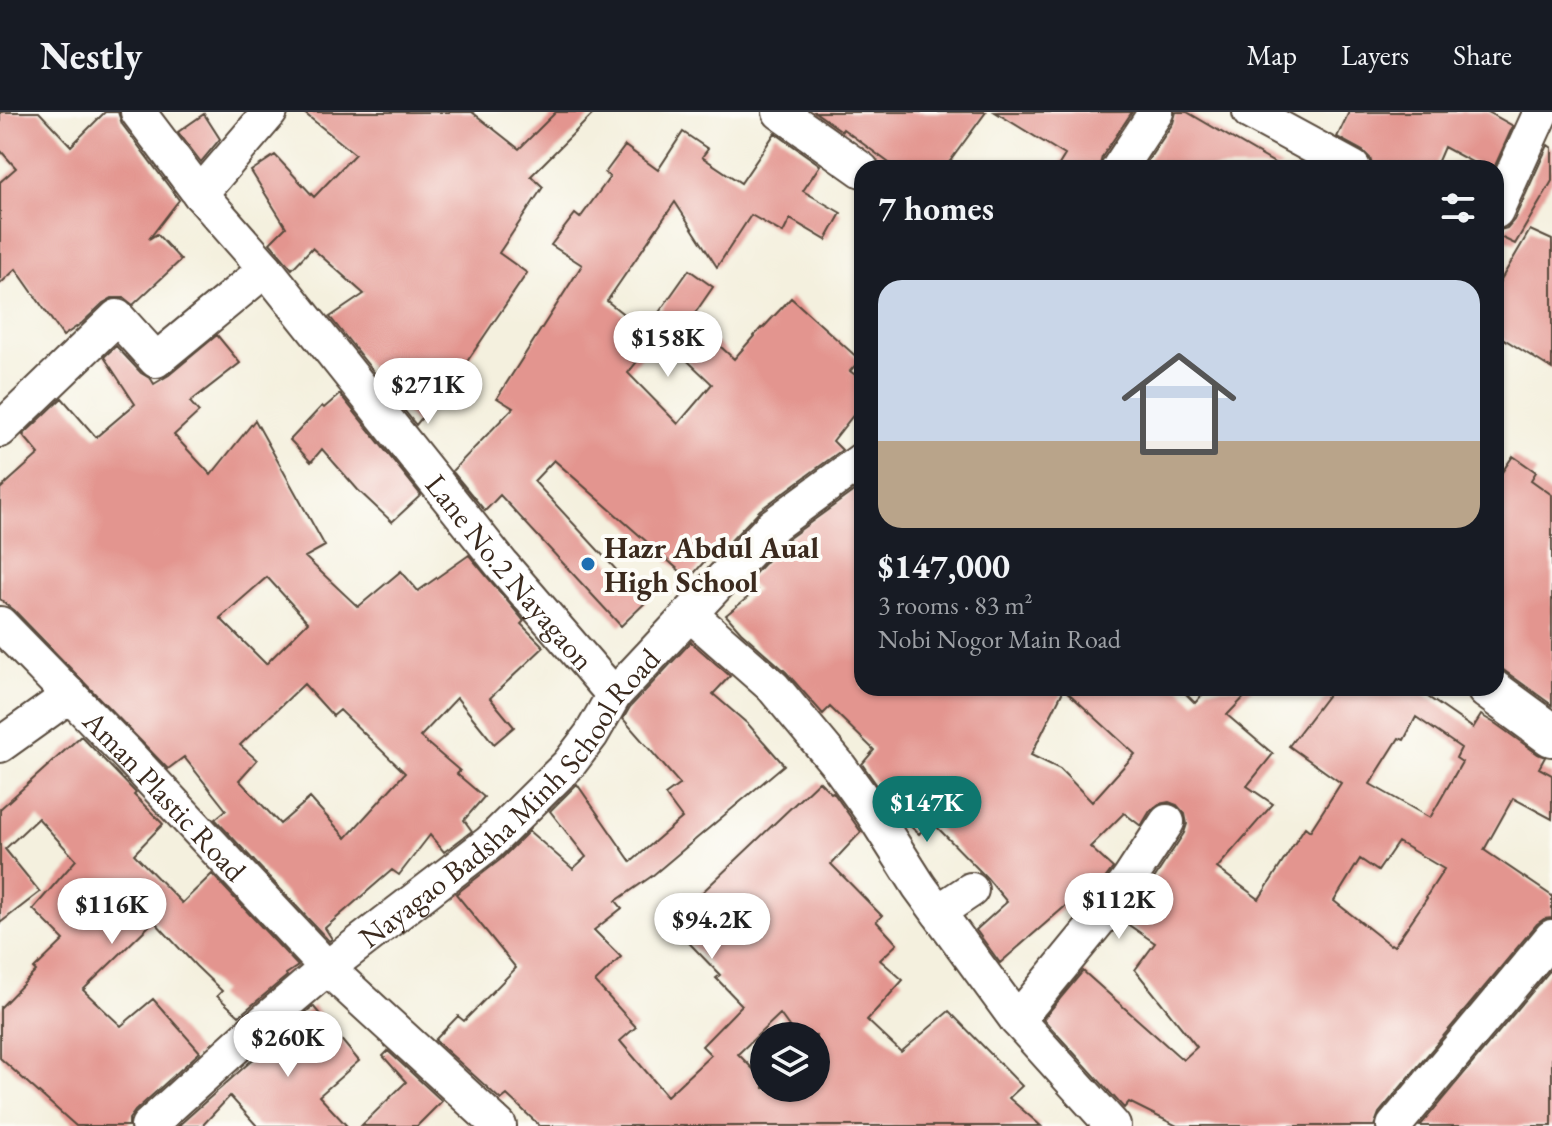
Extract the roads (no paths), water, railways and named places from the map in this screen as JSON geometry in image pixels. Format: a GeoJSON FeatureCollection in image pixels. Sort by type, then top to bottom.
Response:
{"type":"FeatureCollection","features":[{"type":"Feature","properties":{"kind":"street","name":"Lane No.2 Nayagaon"},"geometry":{"type":"LineString","coordinates":[[138,112],[200,194],[266,269],[502,565],[614,695]]}},
{"type":"Feature","properties":{"kind":"street"},"geometry":{"type":"LineString","coordinates":[[200,194],[270,112]]}},
{"type":"Feature","properties":{"kind":"street"},"geometry":{"type":"LineString","coordinates":[[780,112],[854,164]]}},
{"type":"Feature","properties":{"kind":"street"},"geometry":{"type":"LineString","coordinates":[[1124,160],[1156,112]]}},
{"type":"Feature","properties":{"kind":"street"},"geometry":{"type":"LineString","coordinates":[[1250,112],[1338,160]]}},
{"type":"Feature","properties":{"kind":"street"},"geometry":{"type":"LineString","coordinates":[[1504,195],[1543,119]]}},
{"type":"Feature","properties":{"kind":"street"},"geometry":{"type":"LineString","coordinates":[[0,430],[117,317],[156,360],[266,269]]}},
{"type":"Feature","properties":{"kind":"street","name":"Nayagao Badsha Minh School Road"},"geometry":{"type":"LineString","coordinates":[[148,1126],[327,968],[489,843],[569,764],[591,735],[614,695],[772,526],[854,466]]}},
{"type":"Feature","properties":{"kind":"street"},"geometry":{"type":"LineString","coordinates":[[690,614],[773,687],[872,812],[938,912],[1017,1020],[1113,1126]]}},
{"type":"Feature","properties":{"kind":"street","name":"Aman Plastic Road"},"geometry":{"type":"LineString","coordinates":[[0,624],[327,968],[499,1126]]}},
{"type":"Feature","properties":{"kind":"street"},"geometry":{"type":"LineString","coordinates":[[0,745],[70,695]]}},
{"type":"Feature","properties":{"kind":"street"},"geometry":{"type":"LineString","coordinates":[[1499,696],[1552,735]]}},
{"type":"Feature","properties":{"kind":"street"},"geometry":{"type":"LineString","coordinates":[[1017,1020],[1129,880],[1167,822]]}},
{"type":"Feature","properties":{"kind":"street"},"geometry":{"type":"LineString","coordinates":[[938,912],[971,890]]}},
{"type":"Feature","properties":{"kind":"street"},"geometry":{"type":"LineString","coordinates":[[1394,1126],[1552,937]]}},
{"type":"Feature","properties":{"kind":"place","name":"Hazr Abdul Aual High School"},"geometry":{"type":"Point","coordinates":[588,564]}}]}
